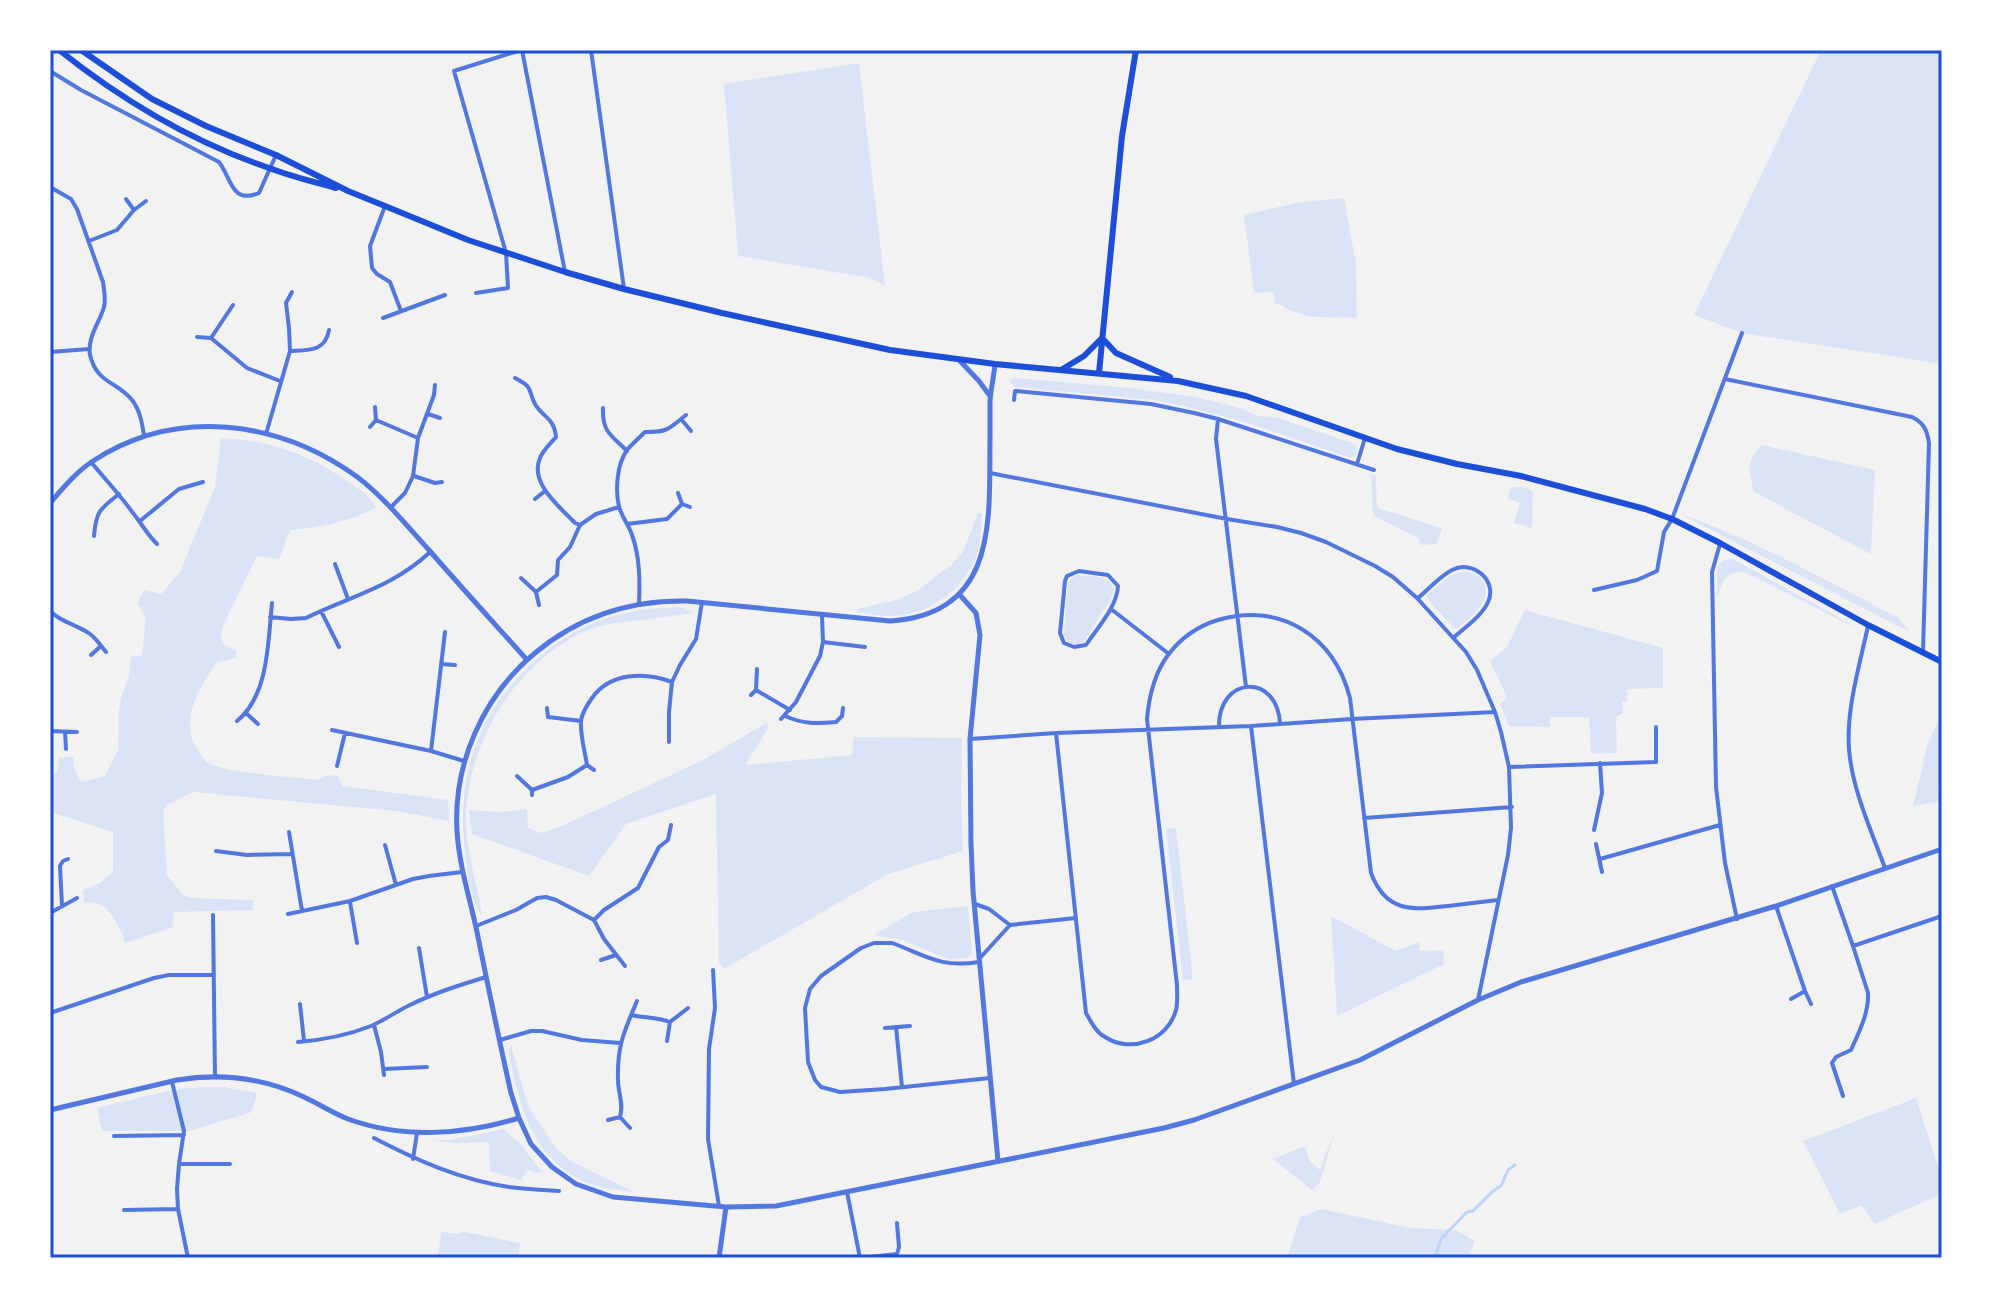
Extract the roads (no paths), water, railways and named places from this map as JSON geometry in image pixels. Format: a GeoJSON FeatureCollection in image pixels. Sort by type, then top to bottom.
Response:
{"type":"FeatureCollection","features":[{"type":"Feature","properties":{"kind":"main road"},"geometry":{"type":"LineString","coordinates":[[59,50],[145,111],[200,140],[270,169],[348,191]]}},
{"type":"Feature","properties":{"kind":"main road"},"geometry":{"type":"LineString","coordinates":[[81,50],[152,99],[206,126],[276,155],[348,191],[506,253],[624,289],[890,350],[995,364],[1178,381],[1246,396],[1402,450],[1614,499],[1672,519],[1942,662]]}},
{"type":"Feature","properties":{"kind":"main road"},"geometry":{"type":"LineString","coordinates":[[1099,373],[1122,136],[1136,50]]}},
{"type":"Feature","properties":{"kind":"main road"},"geometry":{"type":"LineString","coordinates":[[1061,370],[1084,356],[1102,338]]}},
{"type":"Feature","properties":{"kind":"main road"},"geometry":{"type":"LineString","coordinates":[[1102,338],[1116,353],[1178,381]]}},
{"type":"Feature","properties":{"kind":"street"},"geometry":{"type":"LineString","coordinates":[[476,293],[508,288],[506,253],[454,71],[521,50],[565,272]]}},
{"type":"Feature","properties":{"kind":"street"},"geometry":{"type":"LineString","coordinates":[[591,50],[624,289]]}},
{"type":"Feature","properties":{"kind":"street"},"geometry":{"type":"LineString","coordinates":[[50,71],[219,162],[230,185],[246,196],[259,193],[276,155]]}},
{"type":"Feature","properties":{"kind":"street"},"geometry":{"type":"LineString","coordinates":[[50,187],[71,199],[77,209],[105,294],[89,349],[95,368],[102,378],[133,401],[144,435]]}},
{"type":"Feature","properties":{"kind":"street"},"geometry":{"type":"LineString","coordinates":[[126,199],[134,210]]}},
{"type":"Feature","properties":{"kind":"street"},"geometry":{"type":"LineString","coordinates":[[89,241],[117,230],[146,201]]}},
{"type":"Feature","properties":{"kind":"street"},"geometry":{"type":"LineString","coordinates":[[385,206],[370,246],[372,268],[390,282],[401,311]]}},
{"type":"Feature","properties":{"kind":"street"},"geometry":{"type":"LineString","coordinates":[[266,434],[290,351],[286,303],[292,292]]}},
{"type":"Feature","properties":{"kind":"street"},"geometry":{"type":"LineString","coordinates":[[383,318],[445,295]]}},
{"type":"Feature","properties":{"kind":"street"},"geometry":{"type":"LineString","coordinates":[[211,338],[233,305]]}},
{"type":"Feature","properties":{"kind":"street"},"geometry":{"type":"LineString","coordinates":[[290,351],[323,346],[329,330]]}},
{"type":"Feature","properties":{"kind":"street"},"geometry":{"type":"LineString","coordinates":[[1594,590],[1637,580],[1657,571],[1664,532],[1672,519],[1742,333]]}},
{"type":"Feature","properties":{"kind":"street"},"geometry":{"type":"LineString","coordinates":[[197,337],[211,338],[247,368],[280,381]]}},
{"type":"Feature","properties":{"kind":"street"},"geometry":{"type":"LineString","coordinates":[[50,352],[89,349]]}},
{"type":"Feature","properties":{"kind":"street"},"geometry":{"type":"LineString","coordinates":[[958,359],[990,397]]}},
{"type":"Feature","properties":{"kind":"street"},"geometry":{"type":"LineString","coordinates":[[995,364],[990,397],[988,526],[982,555],[975,572],[959,594],[935,611],[921,617],[890,621],[702,602],[639,604],[600,614],[556,636],[508,678],[489,705],[464,761],[459,786],[457,819],[462,872],[519,1118],[531,1144],[552,1167],[576,1184],[613,1197],[723,1207],[776,1206],[1179,1124],[1360,1060],[1478,1000],[1521,982],[1737,919],[1942,849]]}},
{"type":"Feature","properties":{"kind":"street"},"geometry":{"type":"LineString","coordinates":[[515,378],[531,389],[535,405],[553,422],[555,428],[556,437],[539,459],[545,491],[580,525]]}},
{"type":"Feature","properties":{"kind":"street"},"geometry":{"type":"LineString","coordinates":[[1725,379],[1912,417],[1925,426],[1929,443],[1923,652]]}},
{"type":"Feature","properties":{"kind":"street"},"geometry":{"type":"LineString","coordinates":[[391,507],[405,493],[413,476],[418,438],[435,385]]}},
{"type":"Feature","properties":{"kind":"street"},"geometry":{"type":"LineString","coordinates":[[1014,400],[1015,391],[1151,404],[1218,419],[1374,470]]}},
{"type":"Feature","properties":{"kind":"street"},"geometry":{"type":"LineString","coordinates":[[370,427],[376,420],[375,407]]}},
{"type":"Feature","properties":{"kind":"street"},"geometry":{"type":"LineString","coordinates":[[603,408],[602,422],[607,432],[627,451]]}},
{"type":"Feature","properties":{"kind":"street"},"geometry":{"type":"LineString","coordinates":[[428,414],[440,418]]}},
{"type":"Feature","properties":{"kind":"street"},"geometry":{"type":"LineString","coordinates":[[639,604],[640,577],[636,552],[632,534],[619,507],[621,461],[645,432],[668,430],[683,417],[691,431]]}},
{"type":"Feature","properties":{"kind":"street"},"geometry":{"type":"LineString","coordinates":[[1218,419],[1216,439],[1246,687]]}},
{"type":"Feature","properties":{"kind":"street"},"geometry":{"type":"LineString","coordinates":[[376,420],[418,438]]}},
{"type":"Feature","properties":{"kind":"street"},"geometry":{"type":"LineString","coordinates":[[50,503],[91,462],[120,445],[169,429],[222,427],[266,434],[306,447],[358,478],[391,507],[527,660]]}},
{"type":"Feature","properties":{"kind":"street"},"geometry":{"type":"LineString","coordinates":[[1357,464],[1365,438]]}},
{"type":"Feature","properties":{"kind":"street"},"geometry":{"type":"LineString","coordinates":[[91,462],[157,544]]}},
{"type":"Feature","properties":{"kind":"street"},"geometry":{"type":"LineString","coordinates":[[990,473],[1277,527],[1326,542],[1375,566],[1417,598],[1466,652],[1477,670],[1495,712],[1509,767],[1512,807],[1508,855],[1478,1000]]}},
{"type":"Feature","properties":{"kind":"street"},"geometry":{"type":"LineString","coordinates":[[413,476],[442,482]]}},
{"type":"Feature","properties":{"kind":"street"},"geometry":{"type":"LineString","coordinates":[[140,521],[179,489],[203,482]]}},
{"type":"Feature","properties":{"kind":"street"},"geometry":{"type":"LineString","coordinates":[[535,499],[545,491]]}},
{"type":"Feature","properties":{"kind":"street"},"geometry":{"type":"LineString","coordinates":[[678,493],[682,504],[690,507]]}},
{"type":"Feature","properties":{"kind":"street"},"geometry":{"type":"LineString","coordinates":[[94,536],[101,508],[119,494]]}},
{"type":"Feature","properties":{"kind":"street"},"geometry":{"type":"LineString","coordinates":[[627,524],[667,519],[682,504]]}},
{"type":"Feature","properties":{"kind":"street"},"geometry":{"type":"LineString","coordinates":[[536,592],[557,575],[558,560],[570,547],[580,525],[596,514],[619,507]]}},
{"type":"Feature","properties":{"kind":"street"},"geometry":{"type":"LineString","coordinates":[[1720,543],[1712,572],[1716,787],[1725,863],[1737,919]]}},
{"type":"Feature","properties":{"kind":"street"},"geometry":{"type":"LineString","coordinates":[[270,617],[306,618],[393,581],[431,552]]}},
{"type":"Feature","properties":{"kind":"street"},"geometry":{"type":"LineString","coordinates":[[335,564],[348,599]]}},
{"type":"Feature","properties":{"kind":"street"},"geometry":{"type":"LineString","coordinates":[[1417,598],[1452,570],[1468,567],[1482,574],[1490,588],[1487,604],[1453,638]]}},
{"type":"Feature","properties":{"kind":"street"},"geometry":{"type":"LineString","coordinates":[[1072,572],[1108,575],[1114,579],[1118,586],[1117,597],[1111,609],[1086,645],[1074,647],[1064,643],[1060,633],[1064,587],[1067,576],[1072,572]]}},
{"type":"Feature","properties":{"kind":"street"},"geometry":{"type":"LineString","coordinates":[[521,578],[536,592],[539,605]]}},
{"type":"Feature","properties":{"kind":"street"},"geometry":{"type":"LineString","coordinates":[[959,594],[976,613],[980,635],[970,739],[971,844],[998,1161]]}},
{"type":"Feature","properties":{"kind":"street"},"geometry":{"type":"LineString","coordinates":[[669,742],[672,682],[696,639],[702,602]]}},
{"type":"Feature","properties":{"kind":"street"},"geometry":{"type":"LineString","coordinates":[[237,721],[246,713],[261,686],[272,603]]}},
{"type":"Feature","properties":{"kind":"street"},"geometry":{"type":"LineString","coordinates":[[1111,609],[1169,654]]}},
{"type":"Feature","properties":{"kind":"street"},"geometry":{"type":"LineString","coordinates":[[50,611],[57,618],[86,632],[106,652]]}},
{"type":"Feature","properties":{"kind":"street"},"geometry":{"type":"LineString","coordinates":[[321,611],[339,647]]}},
{"type":"Feature","properties":{"kind":"street"},"geometry":{"type":"LineString","coordinates":[[1056,733],[1086,1013],[1104,1037],[1118,1043],[1132,1045],[1160,1035],[1170,1024],[1176,1010],[1178,995],[1147,729],[1149,704],[1159,668],[1169,654],[1194,630],[1208,623],[1238,615],[1259,614],[1281,619],[1300,627],[1321,644],[1337,664],[1345,680],[1352,719],[1371,873],[1385,897],[1409,909],[1498,900]]}},
{"type":"Feature","properties":{"kind":"street"},"geometry":{"type":"LineString","coordinates":[[822,615],[823,642],[813,670],[783,717],[811,724],[836,722],[842,716],[843,708]]}},
{"type":"Feature","properties":{"kind":"street"},"geometry":{"type":"LineString","coordinates":[[1868,625],[1850,721],[1849,748],[1856,786],[1885,868]]}},
{"type":"Feature","properties":{"kind":"street"},"geometry":{"type":"LineString","coordinates":[[431,751],[445,632]]}},
{"type":"Feature","properties":{"kind":"street"},"geometry":{"type":"LineString","coordinates":[[823,642],[865,647]]}},
{"type":"Feature","properties":{"kind":"street"},"geometry":{"type":"LineString","coordinates":[[91,655],[101,646]]}},
{"type":"Feature","properties":{"kind":"street"},"geometry":{"type":"LineString","coordinates":[[440,664],[455,665]]}},
{"type":"Feature","properties":{"kind":"street"},"geometry":{"type":"LineString","coordinates":[[751,695],[756,690],[757,669]]}},
{"type":"Feature","properties":{"kind":"street"},"geometry":{"type":"LineString","coordinates":[[594,770],[587,765],[581,721],[595,693],[625,676],[659,677],[672,682]]}},
{"type":"Feature","properties":{"kind":"street"},"geometry":{"type":"LineString","coordinates":[[1219,727],[1219,714],[1226,699],[1246,687],[1262,690],[1274,699],[1280,724]]}},
{"type":"Feature","properties":{"kind":"street"},"geometry":{"type":"LineString","coordinates":[[756,690],[790,710]]}},
{"type":"Feature","properties":{"kind":"street"},"geometry":{"type":"LineString","coordinates":[[547,708],[548,717],[581,721]]}},
{"type":"Feature","properties":{"kind":"street"},"geometry":{"type":"LineString","coordinates":[[970,739],[1495,712]]}},
{"type":"Feature","properties":{"kind":"street"},"geometry":{"type":"LineString","coordinates":[[246,713],[258,724]]}},
{"type":"Feature","properties":{"kind":"street"},"geometry":{"type":"LineString","coordinates":[[1251,726],[1294,1084]]}},
{"type":"Feature","properties":{"kind":"street"},"geometry":{"type":"LineString","coordinates":[[1509,767],[1656,762],[1656,727]]}},
{"type":"Feature","properties":{"kind":"street"},"geometry":{"type":"LineString","coordinates":[[332,730],[464,761]]}},
{"type":"Feature","properties":{"kind":"street"},"geometry":{"type":"LineString","coordinates":[[50,731],[77,732]]}},
{"type":"Feature","properties":{"kind":"street"},"geometry":{"type":"LineString","coordinates":[[65,732],[66,749]]}},
{"type":"Feature","properties":{"kind":"street"},"geometry":{"type":"LineString","coordinates":[[337,766],[345,733]]}},
{"type":"Feature","properties":{"kind":"street"},"geometry":{"type":"LineString","coordinates":[[1594,830],[1602,793],[1600,763]]}},
{"type":"Feature","properties":{"kind":"street"},"geometry":{"type":"LineString","coordinates":[[517,776],[532,793],[587,765]]}},
{"type":"Feature","properties":{"kind":"street"},"geometry":{"type":"LineString","coordinates":[[1364,818],[1512,807]]}},
{"type":"Feature","properties":{"kind":"street"},"geometry":{"type":"LineString","coordinates":[[594,920],[638,888],[659,847],[668,840],[671,825]]}},
{"type":"Feature","properties":{"kind":"street"},"geometry":{"type":"LineString","coordinates":[[1600,859],[1720,825]]}},
{"type":"Feature","properties":{"kind":"street"},"geometry":{"type":"LineString","coordinates":[[289,832],[302,911]]}},
{"type":"Feature","properties":{"kind":"street"},"geometry":{"type":"LineString","coordinates":[[668,840],[673,847]]}},
{"type":"Feature","properties":{"kind":"street"},"geometry":{"type":"LineString","coordinates":[[1596,844],[1602,872]]}},
{"type":"Feature","properties":{"kind":"street"},"geometry":{"type":"LineString","coordinates":[[385,845],[397,886]]}},
{"type":"Feature","properties":{"kind":"street"},"geometry":{"type":"LineString","coordinates":[[216,851],[247,855],[292,854]]}},
{"type":"Feature","properties":{"kind":"street"},"geometry":{"type":"LineString","coordinates":[[62,906],[60,866],[68,859]]}},
{"type":"Feature","properties":{"kind":"street"},"geometry":{"type":"LineString","coordinates":[[288,914],[350,901],[429,876],[462,872]]}},
{"type":"Feature","properties":{"kind":"street"},"geometry":{"type":"LineString","coordinates":[[1832,886],[1868,993],[1863,1023],[1851,1050],[1836,1057],[1832,1063],[1843,1096]]}},
{"type":"Feature","properties":{"kind":"street"},"geometry":{"type":"LineString","coordinates":[[475,926],[537,898],[546,897],[594,920],[625,966]]}},
{"type":"Feature","properties":{"kind":"street"},"geometry":{"type":"LineString","coordinates":[[50,913],[77,898]]}},
{"type":"Feature","properties":{"kind":"street"},"geometry":{"type":"LineString","coordinates":[[350,901],[357,943]]}},
{"type":"Feature","properties":{"kind":"street"},"geometry":{"type":"LineString","coordinates":[[975,904],[989,909],[1010,925]]}},
{"type":"Feature","properties":{"kind":"street"},"geometry":{"type":"LineString","coordinates":[[1776,906],[1811,1004]]}},
{"type":"Feature","properties":{"kind":"street"},"geometry":{"type":"LineString","coordinates":[[213,915],[215,1077]]}},
{"type":"Feature","properties":{"kind":"street"},"geometry":{"type":"LineString","coordinates":[[1853,946],[1942,916]]}},
{"type":"Feature","properties":{"kind":"street"},"geometry":{"type":"LineString","coordinates":[[990,1078],[840,1092],[821,1087],[808,1062],[805,1008],[810,989],[821,976],[861,948],[874,943],[892,943],[947,964],[960,965],[980,960],[1010,925],[1076,918]]}},
{"type":"Feature","properties":{"kind":"street"},"geometry":{"type":"LineString","coordinates":[[419,948],[427,998]]}},
{"type":"Feature","properties":{"kind":"street"},"geometry":{"type":"LineString","coordinates":[[601,960],[616,955]]}},
{"type":"Feature","properties":{"kind":"street"},"geometry":{"type":"LineString","coordinates":[[713,970],[715,1008],[709,1049],[708,1139],[723,1207],[719,1258]]}},
{"type":"Feature","properties":{"kind":"street"},"geometry":{"type":"LineString","coordinates":[[50,1013],[154,978],[213,975]]}},
{"type":"Feature","properties":{"kind":"street"},"geometry":{"type":"LineString","coordinates":[[300,1004],[301,1041],[327,1039],[374,1025],[411,1004],[486,977]]}},
{"type":"Feature","properties":{"kind":"street"},"geometry":{"type":"LineString","coordinates":[[1791,999],[1805,991]]}},
{"type":"Feature","properties":{"kind":"street"},"geometry":{"type":"LineString","coordinates":[[620,1117],[623,1105],[618,1086],[620,1043],[637,1001]]}},
{"type":"Feature","properties":{"kind":"street"},"geometry":{"type":"LineString","coordinates":[[667,1041],[670,1022],[688,1008]]}},
{"type":"Feature","properties":{"kind":"street"},"geometry":{"type":"LineString","coordinates":[[631,1015],[670,1022]]}},
{"type":"Feature","properties":{"kind":"street"},"geometry":{"type":"LineString","coordinates":[[374,1025],[384,1075]]}},
{"type":"Feature","properties":{"kind":"street"},"geometry":{"type":"LineString","coordinates":[[885,1028],[910,1026]]}},
{"type":"Feature","properties":{"kind":"street"},"geometry":{"type":"LineString","coordinates":[[896,1027],[902,1087]]}},
{"type":"Feature","properties":{"kind":"street"},"geometry":{"type":"LineString","coordinates":[[500,1040],[542,1031],[582,1040],[620,1043]]}},
{"type":"Feature","properties":{"kind":"street"},"geometry":{"type":"LineString","coordinates":[[384,1069],[427,1067]]}},
{"type":"Feature","properties":{"kind":"street"},"geometry":{"type":"LineString","coordinates":[[50,1110],[196,1077],[215,1077],[254,1080],[303,1097],[348,1119],[417,1133],[497,1125],[519,1118]]}},
{"type":"Feature","properties":{"kind":"street"},"geometry":{"type":"LineString","coordinates":[[172,1082],[184,1135],[179,1164],[178,1209],[188,1258]]}},
{"type":"Feature","properties":{"kind":"street"},"geometry":{"type":"LineString","coordinates":[[608,1120],[620,1117]]}},
{"type":"Feature","properties":{"kind":"street"},"geometry":{"type":"LineString","coordinates":[[620,1117],[630,1128]]}},
{"type":"Feature","properties":{"kind":"street"},"geometry":{"type":"LineString","coordinates":[[413,1159],[417,1133]]}},
{"type":"Feature","properties":{"kind":"street"},"geometry":{"type":"LineString","coordinates":[[114,1136],[184,1135]]}},
{"type":"Feature","properties":{"kind":"street"},"geometry":{"type":"LineString","coordinates":[[374,1138],[413,1159],[477,1180],[509,1187],[559,1191]]}},
{"type":"Feature","properties":{"kind":"street"},"geometry":{"type":"LineString","coordinates":[[179,1164],[230,1164]]}},
{"type":"Feature","properties":{"kind":"street"},"geometry":{"type":"LineString","coordinates":[[847,1192],[860,1258],[897,1254],[897,1223]]}},
{"type":"Feature","properties":{"kind":"street"},"geometry":{"type":"LineString","coordinates":[[124,1210],[178,1209]]}},
{"type":"Feature","properties":{"kind":"waterway"},"geometry":{"type":"LineString","coordinates":[[1435,1258],[1441,1239],[1467,1212],[1473,1211],[1501,1186],[1508,1170],[1515,1165]]}}]}
